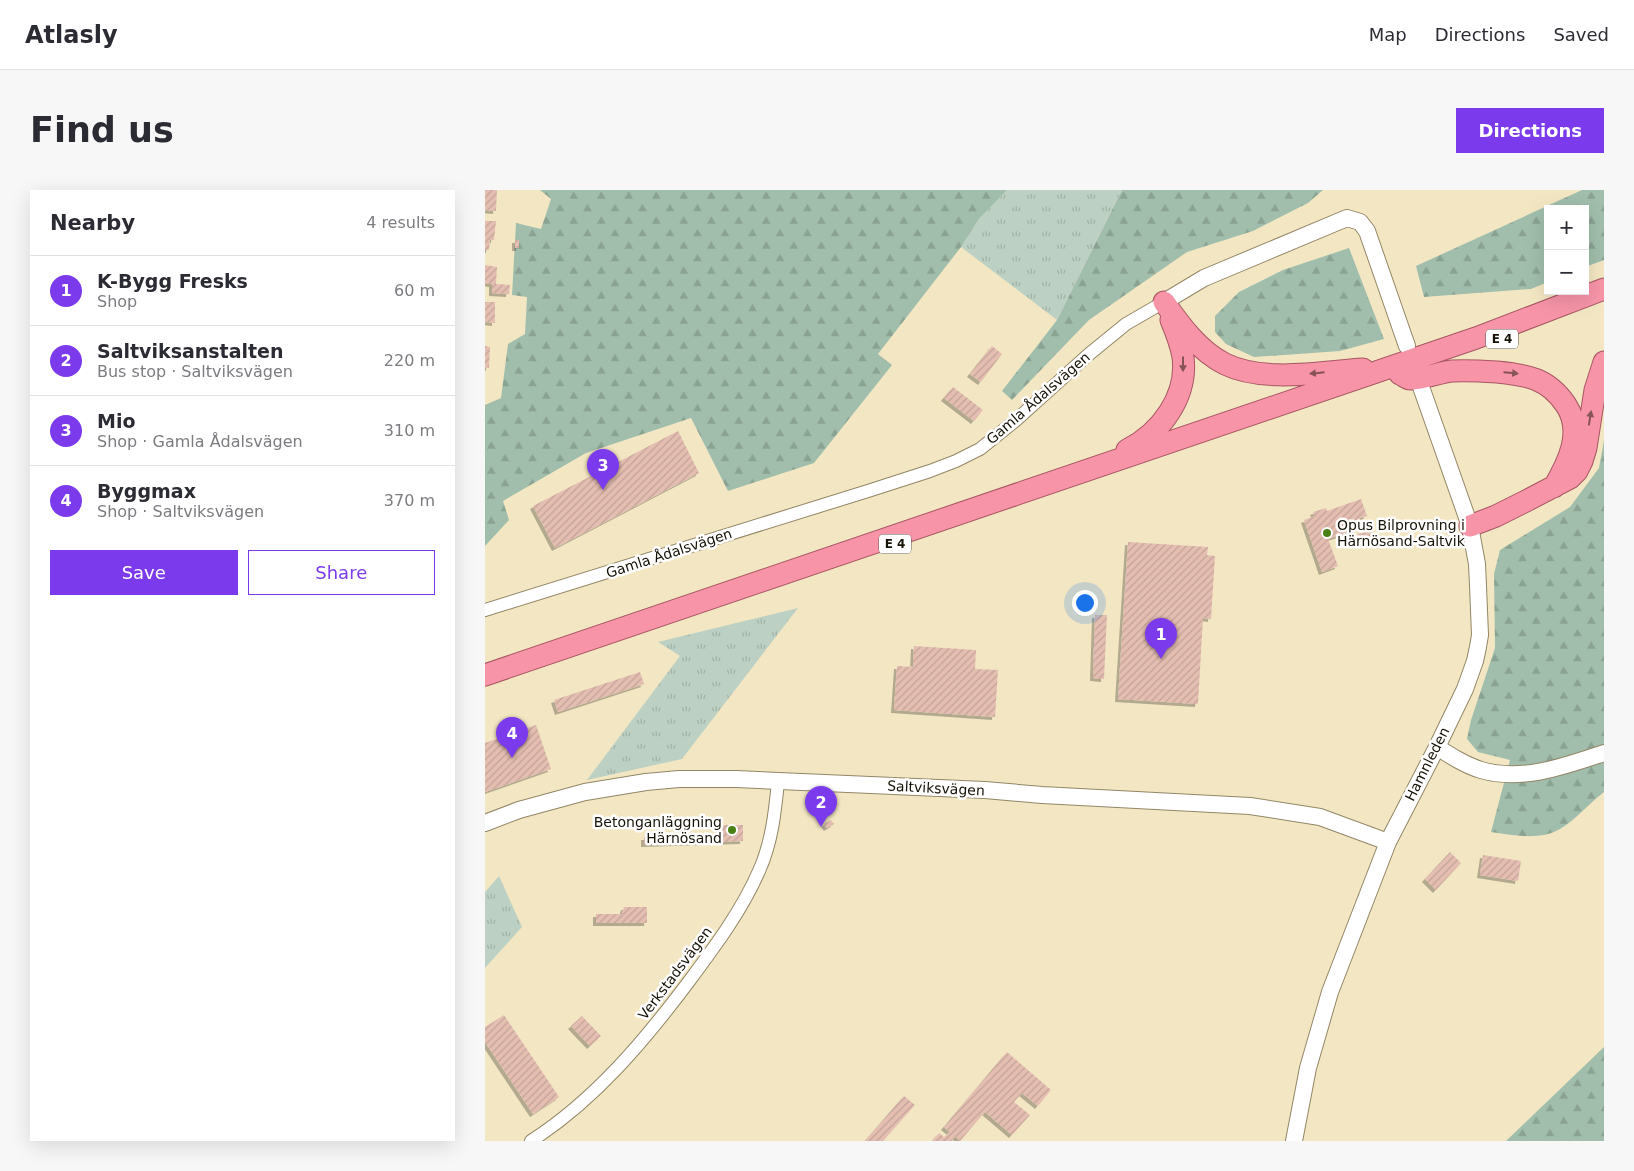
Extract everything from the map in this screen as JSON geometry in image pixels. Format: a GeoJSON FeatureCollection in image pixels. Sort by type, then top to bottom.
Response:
{"type":"FeatureCollection","features":[{"type":"Feature","properties":{"kind":"highway","name":"E 4"},"geometry":{"type":"LineString","coordinates":[[485,675],[1507,327],[1604,289]]}},
{"type":"Feature","properties":{"kind":"highway","name":"E 4"},"geometry":{"type":"LineString","coordinates":[[1163,302],[1197,343],[1225,364],[1247,371],[1269,374],[1303,374],[1383,368],[1604,304]]}},
{"type":"Feature","properties":{"kind":"highway","name":"E 4"},"geometry":{"type":"LineString","coordinates":[[1117,461],[1127,450],[1138,444],[1159,426],[1172,408],[1180,389],[1183,356],[1178,337],[1163,302]]}},
{"type":"Feature","properties":{"kind":"highway","name":"E 4"},"geometry":{"type":"LineString","coordinates":[[1403,361],[1410,379],[1452,371],[1486,371],[1523,374],[1549,386],[1559,395],[1568,408],[1574,435],[1567,464],[1553,487]]}},
{"type":"Feature","properties":{"kind":"highway","name":"E 4"},"geometry":{"type":"LineString","coordinates":[[485,686],[1403,361]]}},
{"type":"Feature","properties":{"kind":"highway"},"geometry":{"type":"LineString","coordinates":[[1470,526],[1496,516],[1553,487],[1570,478],[1577,471],[1582,461],[1595,390],[1604,362]]}},
{"type":"Feature","properties":{"kind":"street","name":"Gamla Ådalsvägen"},"geometry":{"type":"LineString","coordinates":[[485,610],[868,491],[956,461],[980,449],[1015,421],[1088,355],[1126,324],[1203,278],[1347,218],[1359,222],[1367,231],[1403,361]]}},
{"type":"Feature","properties":{"kind":"street","name":"Hamnleden"},"geometry":{"type":"LineString","coordinates":[[1294,1141],[1308,1068],[1330,992],[1388,842],[1437,747],[1471,675],[1479,648],[1479,586],[1470,526],[1420,384]]}},
{"type":"Feature","properties":{"kind":"street"},"geometry":{"type":"LineString","coordinates":[[1437,747],[1479,770],[1518,775],[1543,771],[1604,753]]}},
{"type":"Feature","properties":{"kind":"street","name":"Saltviksvägen"},"geometry":{"type":"LineString","coordinates":[[485,823],[561,797],[585,792],[646,782],[679,779],[726,779],[985,790],[1042,795],[1250,806],[1321,817],[1388,842]]}},
{"type":"Feature","properties":{"kind":"street","name":"Verkstadsvägen"},"geometry":{"type":"LineString","coordinates":[[531,1141],[570,1112],[615,1070],[673,1003],[713,948],[740,906],[759,870],[772,832],[778,782]]}},
{"type":"Feature","properties":{"kind":"green space"},"geometry":{"type":"Polygon","coordinates":[[[540,190],[1007,190],[979,219],[961,247],[878,354],[892,365],[814,463],[728,491],[691,418],[586,453],[503,501],[509,520],[485,546],[485,405],[501,398],[508,344],[525,334],[527,297],[512,295],[516,223],[541,229],[551,199],[540,190]]]}},
{"type":"Feature","properties":{"kind":"green space"},"geometry":{"type":"Polygon","coordinates":[[[1007,190],[1122,190],[1057,320],[961,247],[979,219],[1007,190]]]}},
{"type":"Feature","properties":{"kind":"green space"},"geometry":{"type":"Polygon","coordinates":[[[1122,190],[1323,190],[1308,203],[1253,231],[1187,252],[1089,320],[1012,400],[1002,391],[1057,320],[1122,190]]]}},
{"type":"Feature","properties":{"kind":"green space"},"geometry":{"type":"Polygon","coordinates":[[[1582,190],[1604,190],[1604,260],[1589,266],[1589,205],[1549,205],[1582,190]]]}},
{"type":"Feature","properties":{"kind":"green space"},"geometry":{"type":"Polygon","coordinates":[[[1544,207],[1544,284],[1531,289],[1424,297],[1416,266],[1544,207]]]}},
{"type":"Feature","properties":{"kind":"green space"},"geometry":{"type":"Polygon","coordinates":[[[1349,248],[1384,339],[1340,351],[1254,357],[1226,344],[1215,332],[1215,316],[1239,292],[1283,270],[1349,248]]]}},
{"type":"Feature","properties":{"kind":"green space"},"geometry":{"type":"Polygon","coordinates":[[[1604,440],[1604,792],[1572,821],[1552,833],[1535,836],[1517,836],[1491,832],[1510,760],[1478,752],[1467,739],[1471,720],[1495,648],[1494,574],[1500,550],[1570,507],[1599,468],[1604,440]]]}},
{"type":"Feature","properties":{"kind":"green space"},"geometry":{"type":"Polygon","coordinates":[[[798,608],[682,759],[587,780],[680,656],[658,642],[798,608]]]}},
{"type":"Feature","properties":{"kind":"green space"},"geometry":{"type":"Polygon","coordinates":[[[499,876],[522,927],[485,968],[485,892],[499,876]]]}},
{"type":"Feature","properties":{"kind":"green space"},"geometry":{"type":"Polygon","coordinates":[[[1604,1047],[1604,1141],[1506,1141],[1604,1047]]]}},
{"type":"Feature","properties":{"kind":"building"},"geometry":{"type":"Polygon","coordinates":[[[485,190],[497,190],[496,211],[485,210],[485,190]]]}},
{"type":"Feature","properties":{"kind":"building"},"geometry":{"type":"Polygon","coordinates":[[[485,221],[496,221],[494,240],[490,240],[489,250],[485,250],[485,221]]]}},
{"type":"Feature","properties":{"kind":"building"},"geometry":{"type":"Polygon","coordinates":[[[515,240],[519,240],[519,248],[515,248],[515,240]]]}},
{"type":"Feature","properties":{"kind":"building"},"geometry":{"type":"Polygon","coordinates":[[[485,265],[497,267],[496,284],[510,285],[509,294],[492,293],[492,284],[485,283],[485,265]]]}},
{"type":"Feature","properties":{"kind":"building"},"geometry":{"type":"Polygon","coordinates":[[[485,302],[495,302],[495,323],[485,322],[485,302]]]}},
{"type":"Feature","properties":{"kind":"building"},"geometry":{"type":"Polygon","coordinates":[[[485,346],[490,347],[489,368],[485,367],[485,346]]]}},
{"type":"Feature","properties":{"kind":"building"},"geometry":{"type":"Polygon","coordinates":[[[992,346],[1002,354],[981,382],[970,374],[992,346]]]}},
{"type":"Feature","properties":{"kind":"building"},"geometry":{"type":"Polygon","coordinates":[[[953,387],[983,410],[974,421],[944,398],[953,387]]]}},
{"type":"Feature","properties":{"kind":"building"},"geometry":{"type":"Polygon","coordinates":[[[678,431],[699,473],[555,548],[533,506],[678,431]]]}},
{"type":"Feature","properties":{"kind":"building","name":"Opus Bilprovning i Härnösand-Saltvik"},"geometry":{"type":"Polygon","coordinates":[[[1361,499],[1367,516],[1359,518],[1363,527],[1328,539],[1338,566],[1322,572],[1304,520],[1315,516],[1313,512],[1326,508],[1327,511],[1361,499]]]}},
{"type":"Feature","properties":{"kind":"building"},"geometry":{"type":"Polygon","coordinates":[[[1371,530],[1374,539],[1360,543],[1357,534],[1371,530]]]}},
{"type":"Feature","properties":{"kind":"building"},"geometry":{"type":"Polygon","coordinates":[[[1128,542],[1208,547],[1207,555],[1215,556],[1211,619],[1203,618],[1198,704],[1118,699],[1128,542]]]}},
{"type":"Feature","properties":{"kind":"building"},"geometry":{"type":"Polygon","coordinates":[[[1095,615],[1107,615],[1104,679],[1093,678],[1095,615]]]}},
{"type":"Feature","properties":{"kind":"building"},"geometry":{"type":"Polygon","coordinates":[[[914,646],[976,650],[975,669],[998,670],[995,717],[894,710],[897,666],[913,667],[914,646]]]}},
{"type":"Feature","properties":{"kind":"building"},"geometry":{"type":"Polygon","coordinates":[[[640,672],[644,684],[558,712],[554,700],[640,672]]]}},
{"type":"Feature","properties":{"kind":"building"},"geometry":{"type":"Polygon","coordinates":[[[536,725],[551,769],[485,792],[485,743],[536,725]]]}},
{"type":"Feature","properties":{"kind":"building"},"geometry":{"type":"Polygon","coordinates":[[[831,820],[834,824],[827,828],[824,824],[831,820]]]}},
{"type":"Feature","properties":{"kind":"building","name":"Betonganläggning Härnösand"},"geometry":{"type":"Polygon","coordinates":[[[722,825],[743,825],[743,841],[644,844],[644,837],[722,835],[722,825]]]}},
{"type":"Feature","properties":{"kind":"building"},"geometry":{"type":"Polygon","coordinates":[[[1450,852],[1461,863],[1436,890],[1425,879],[1450,852]]]}},
{"type":"Feature","properties":{"kind":"building"},"geometry":{"type":"Polygon","coordinates":[[[1483,855],[1521,861],[1518,881],[1480,875],[1483,855]]]}},
{"type":"Feature","properties":{"kind":"building"},"geometry":{"type":"Polygon","coordinates":[[[624,907],[647,907],[647,923],[596,923],[596,914],[622,914],[624,907]]]}},
{"type":"Feature","properties":{"kind":"building"},"geometry":{"type":"Polygon","coordinates":[[[504,1015],[559,1097],[533,1114],[485,1042],[485,1027],[504,1015]]]}},
{"type":"Feature","properties":{"kind":"building"},"geometry":{"type":"Polygon","coordinates":[[[582,1016],[601,1036],[590,1046],[571,1026],[582,1016]]]}},
{"type":"Feature","properties":{"kind":"building"},"geometry":{"type":"Polygon","coordinates":[[[1007,1052],[1051,1090],[1038,1106],[1022,1093],[1014,1102],[1030,1115],[1012,1135],[985,1112],[960,1141],[955,1136],[952,1141],[932,1141],[939,1133],[944,1137],[950,1132],[944,1127],[1007,1052]]]}},
{"type":"Feature","properties":{"kind":"building"},"geometry":{"type":"Polygon","coordinates":[[[904,1096],[915,1105],[883,1141],[865,1141],[904,1096]]]}},
{"type":"Feature","properties":{"kind":"place","name":"Mio"},"geometry":{"type":"Point","coordinates":[603,490]}},
{"type":"Feature","properties":{"kind":"place","name":"Opus Bilprovning i Härnösand-Saltvik"},"geometry":{"type":"Point","coordinates":[1327,533]}},
{"type":"Feature","properties":{"kind":"place","name":"K-Bygg Fresks"},"geometry":{"type":"Point","coordinates":[1161,659]}},
{"type":"Feature","properties":{"kind":"place","name":"Byggmax"},"geometry":{"type":"Point","coordinates":[512,758]}},
{"type":"Feature","properties":{"kind":"place","name":"Saltviksanstalten"},"geometry":{"type":"Point","coordinates":[821,827]}},
{"type":"Feature","properties":{"kind":"place","name":"Betonganläggning Härnösand"},"geometry":{"type":"Point","coordinates":[732,830]}}]}
